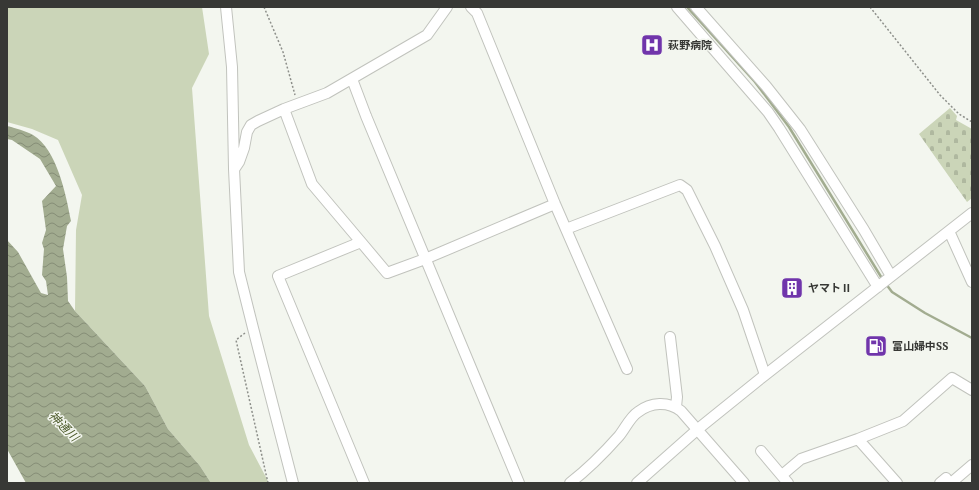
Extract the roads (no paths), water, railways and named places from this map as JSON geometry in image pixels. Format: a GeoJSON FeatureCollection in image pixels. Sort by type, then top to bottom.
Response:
{"type":"FeatureCollection","features":[{"type":"Feature","properties":{"kind":"street"},"geometry":{"type":"LineString","coordinates":[[226,7],[232,67],[234,169],[239,272],[293,483]]}},
{"type":"Feature","properties":{"kind":"street"},"geometry":{"type":"LineString","coordinates":[[234,169],[239,162],[244,148],[247,132],[251,125],[284,109],[327,93],[427,34],[447,7]]}},
{"type":"Feature","properties":{"kind":"street"},"geometry":{"type":"LineString","coordinates":[[471,7],[477,13],[566,229],[627,370]]}},
{"type":"Feature","properties":{"kind":"street"},"geometry":{"type":"LineString","coordinates":[[677,7],[768,112],[878,286]]}},
{"type":"Feature","properties":{"kind":"street"},"geometry":{"type":"LineString","coordinates":[[696,7],[766,86],[800,130],[864,230],[891,276]]}},
{"type":"Feature","properties":{"kind":"street"},"geometry":{"type":"LineString","coordinates":[[352,79],[425,259],[519,483]]}},
{"type":"Feature","properties":{"kind":"street"},"geometry":{"type":"LineString","coordinates":[[284,109],[312,184],[387,273],[425,259],[556,204]]}},
{"type":"Feature","properties":{"kind":"street"},"geometry":{"type":"LineString","coordinates":[[566,229],[680,185],[687,190],[715,246],[743,310],[765,374]]}},
{"type":"Feature","properties":{"kind":"street"},"geometry":{"type":"LineString","coordinates":[[637,483],[698,429],[765,374],[972,213]]}},
{"type":"Feature","properties":{"kind":"street"},"geometry":{"type":"LineString","coordinates":[[949,231],[972,282]]}},
{"type":"Feature","properties":{"kind":"street"},"geometry":{"type":"LineString","coordinates":[[361,242],[278,276],[364,483]]}},
{"type":"Feature","properties":{"kind":"street"},"geometry":{"type":"LineString","coordinates":[[670,337],[677,397],[676,407]]}},
{"type":"Feature","properties":{"kind":"street"},"geometry":{"type":"LineString","coordinates":[[761,451],[785,479],[801,459],[903,421],[952,378],[972,390]]}},
{"type":"Feature","properties":{"kind":"street"},"geometry":{"type":"LineString","coordinates":[[570,483],[589,467],[619,436],[637,412],[655,404],[664,404],[676,407],[698,429],[744,483]]}},
{"type":"Feature","properties":{"kind":"street"},"geometry":{"type":"LineString","coordinates":[[858,439],[897,483]]}},
{"type":"Feature","properties":{"kind":"street"},"geometry":{"type":"LineString","coordinates":[[940,483],[946,478],[951,483],[972,464]]}},
{"type":"Feature","properties":{"kind":"water","name":"神通川"},"geometry":{"type":"Polygon","coordinates":[[[7,126],[33,135],[41,142],[48,151],[59,174],[71,221],[67,226],[63,249],[67,277],[68,301],[75,311],[145,386],[168,429],[200,466],[211,483],[26,483],[7,449],[7,240],[18,252],[41,293],[48,295],[46,281],[42,275],[44,249],[42,243],[46,230],[42,201],[56,186],[40,159],[12,140],[7,139],[7,126]]]}},
{"type":"Feature","properties":{"kind":"waterway"},"geometry":{"type":"LineString","coordinates":[[687,7],[755,82],[789,127],[883,280]]}},
{"type":"Feature","properties":{"kind":"waterway"},"geometry":{"type":"LineString","coordinates":[[886,284],[892,292],[925,313],[972,338]]}},
{"type":"Feature","properties":{"kind":"place","name":"萩野病院"},"geometry":{"type":"Point","coordinates":[652,45]}},
{"type":"Feature","properties":{"kind":"place","name":"ヤマトⅡ"},"geometry":{"type":"Point","coordinates":[792,288]}},
{"type":"Feature","properties":{"kind":"place","name":"富山婦中SS"},"geometry":{"type":"Point","coordinates":[876,346]}}]}
